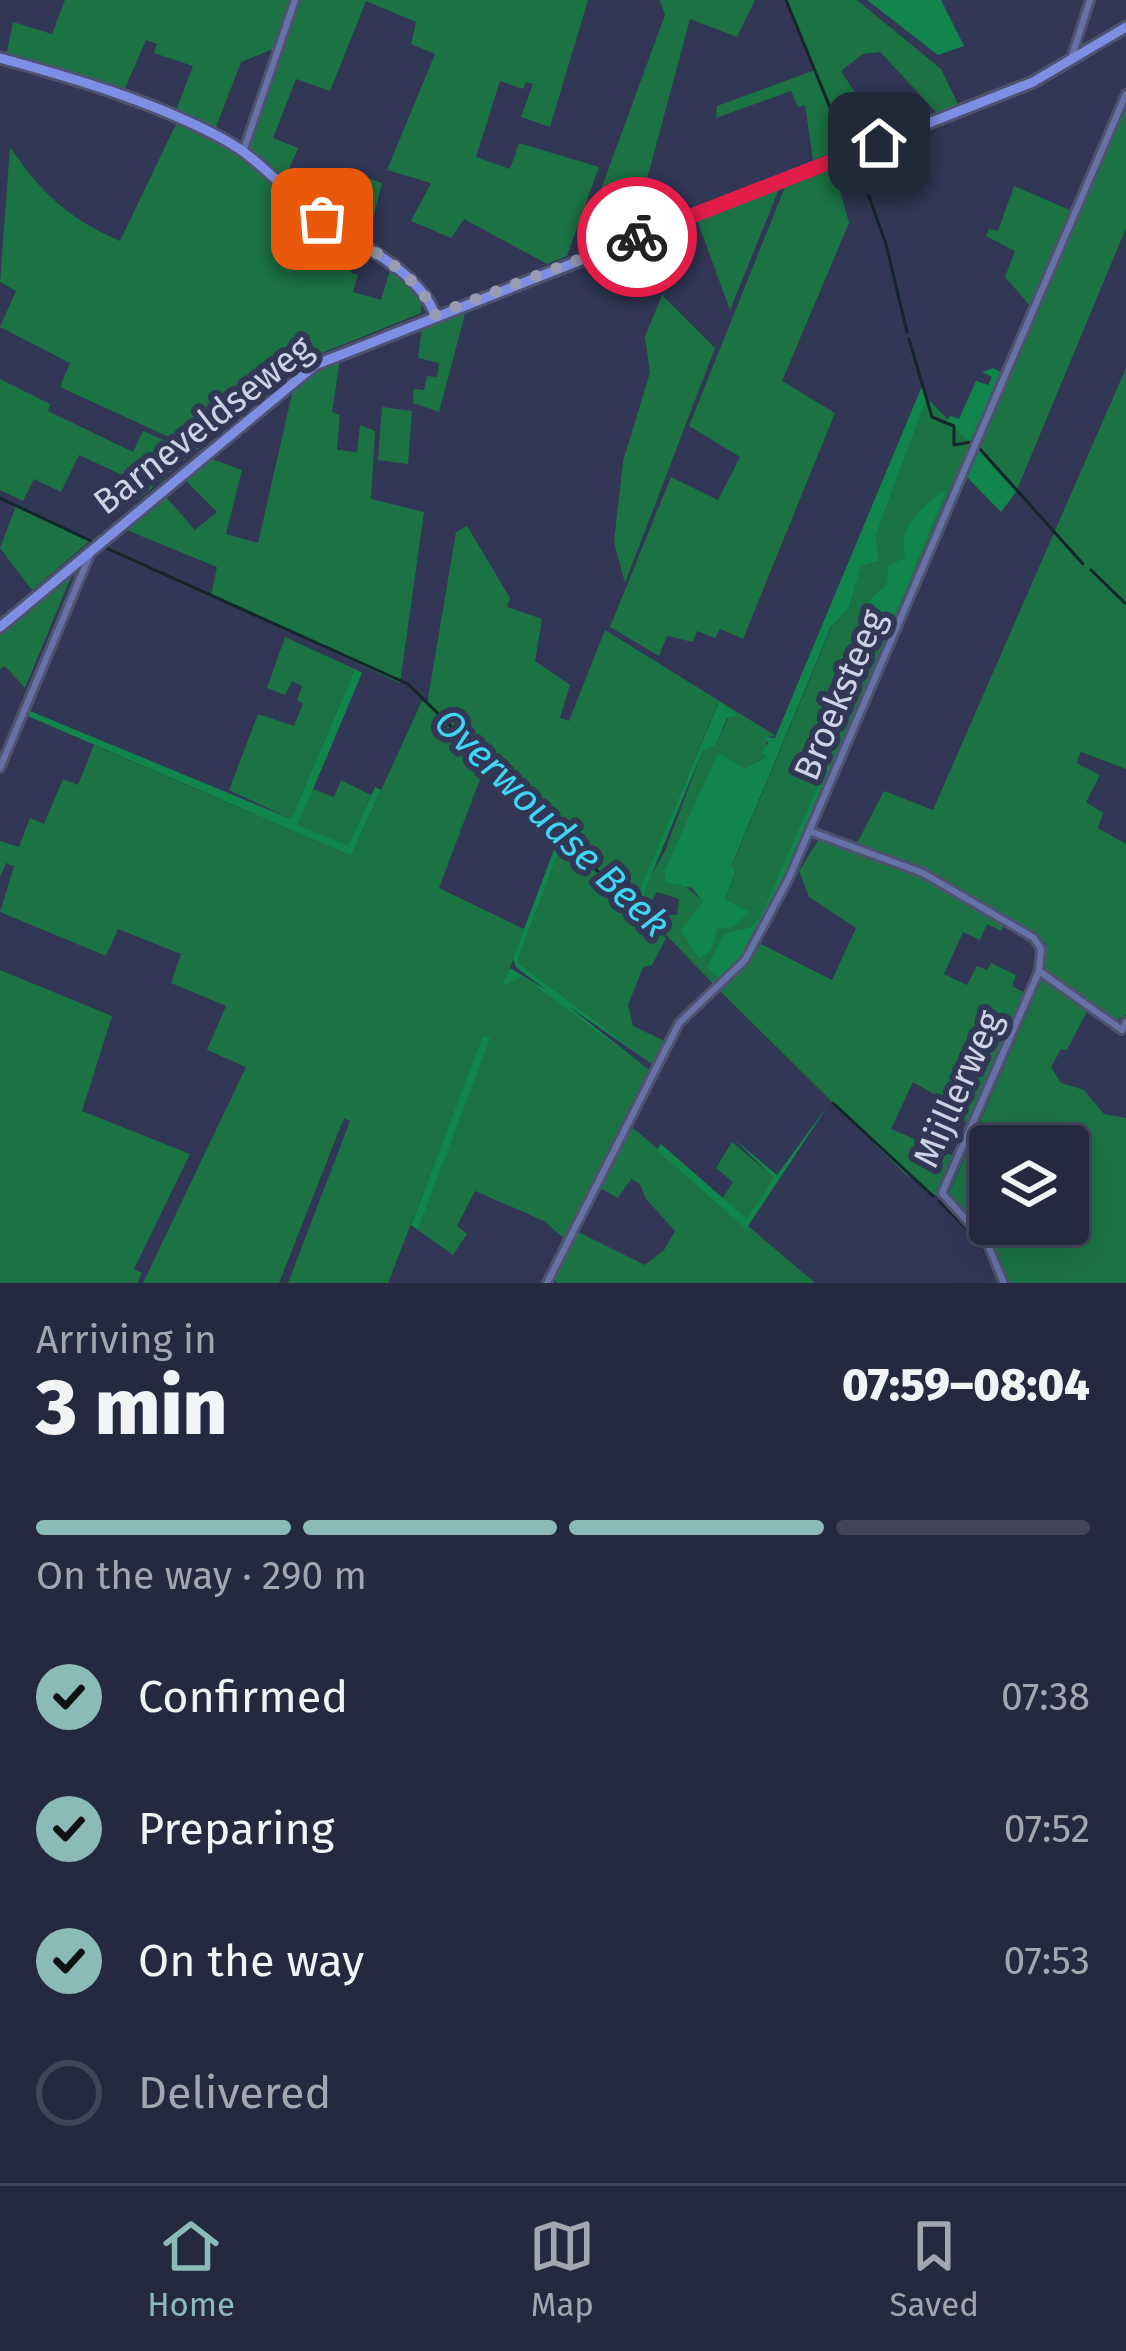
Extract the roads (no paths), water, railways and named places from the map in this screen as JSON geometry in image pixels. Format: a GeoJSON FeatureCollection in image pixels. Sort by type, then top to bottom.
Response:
{"type":"FeatureCollection","features":[{"type":"Feature","properties":{"kind":"main road","name":"Barneveldseweg"},"geometry":{"type":"LineString","coordinates":[[0,627],[298,375],[334,355],[963,110],[1072,63],[1126,27]]}},
{"type":"Feature","properties":{"kind":"main road"},"geometry":{"type":"LineString","coordinates":[[0,58],[178,120],[243,152],[310,211],[385,261],[426,297],[435,315]]}},
{"type":"Feature","properties":{"kind":"street"},"geometry":{"type":"LineString","coordinates":[[243,152],[296,0]]}},
{"type":"Feature","properties":{"kind":"street"},"geometry":{"type":"LineString","coordinates":[[1072,63],[1090,0]]}},
{"type":"Feature","properties":{"kind":"street","name":"Broeksteeg"},"geometry":{"type":"LineString","coordinates":[[547,1283],[679,1023],[752,950],[812,832],[1126,94]]}},
{"type":"Feature","properties":{"kind":"street"},"geometry":{"type":"LineString","coordinates":[[0,768],[90,550]]}},
{"type":"Feature","properties":{"kind":"street"},"geometry":{"type":"LineString","coordinates":[[812,832],[923,873],[1034,938],[1041,949],[1039,971],[1124,1028]]}},
{"type":"Feature","properties":{"kind":"street","name":"Mijllerweg"},"geometry":{"type":"LineString","coordinates":[[1004,1283],[987,1243],[942,1193],[1039,971]]}},
{"type":"Feature","properties":{"kind":"waterway"},"geometry":{"type":"LineString","coordinates":[[786,0],[847,149]]}},
{"type":"Feature","properties":{"kind":"waterway"},"geometry":{"type":"LineString","coordinates":[[855,158],[886,244],[907,332]]}},
{"type":"Feature","properties":{"kind":"waterway"},"geometry":{"type":"LineString","coordinates":[[909,339],[932,417],[954,426],[954,445],[971,442]]}},
{"type":"Feature","properties":{"kind":"waterway"},"geometry":{"type":"LineString","coordinates":[[980,449],[1083,564]]}},
{"type":"Feature","properties":{"kind":"waterway","name":"Overwoudse Beek"},"geometry":{"type":"LineString","coordinates":[[0,498],[91,541]]}},
{"type":"Feature","properties":{"kind":"waterway","name":"Overwoudse Beek"},"geometry":{"type":"LineString","coordinates":[[104,547],[408,684],[634,907]]}},
{"type":"Feature","properties":{"kind":"waterway"},"geometry":{"type":"LineString","coordinates":[[1091,570],[1125,603]]}},
{"type":"Feature","properties":{"kind":"waterway","name":"Overwoudse Beek"},"geometry":{"type":"LineString","coordinates":[[833,1103],[933,1196]]}},
{"type":"Feature","properties":{"kind":"waterway","name":"Overwoudse Beek"},"geometry":{"type":"LineString","coordinates":[[939,1201],[981,1243],[1000,1283]]}}]}
